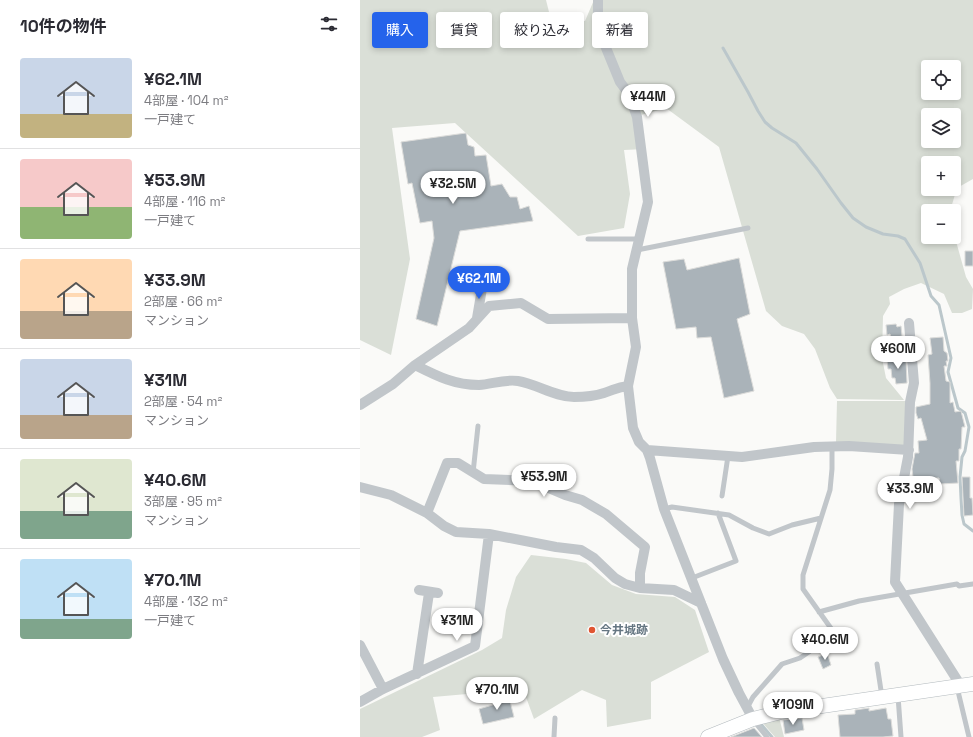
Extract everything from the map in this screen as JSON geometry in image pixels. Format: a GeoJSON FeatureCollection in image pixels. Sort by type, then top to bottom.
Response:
{"type":"FeatureCollection","features":[{"type":"Feature","properties":{"kind":"street"},"geometry":{"type":"LineString","coordinates":[[598,0],[600,28],[604,43],[620,82],[629,94],[637,117],[648,202],[632,269],[632,318],[636,347],[628,386],[633,428],[639,442],[647,450],[664,509],[723,659],[750,713]]}},
{"type":"Feature","properties":{"kind":"street"},"geometry":{"type":"LineString","coordinates":[[477,318],[485,271]]}},
{"type":"Feature","properties":{"kind":"street"},"geometry":{"type":"LineString","coordinates":[[360,406],[393,384],[415,365],[469,328],[489,306],[521,303],[548,319],[632,318]]}},
{"type":"Feature","properties":{"kind":"street"},"geometry":{"type":"LineString","coordinates":[[708,737],[750,713],[780,712],[964,686],[894,582],[899,504],[909,450],[910,402],[914,383],[909,323]]}},
{"type":"Feature","properties":{"kind":"street"},"geometry":{"type":"LineString","coordinates":[[415,365],[447,381],[479,385],[516,381],[529,383],[556,393],[573,397],[605,393],[618,387],[628,386]]}},
{"type":"Feature","properties":{"kind":"street"},"geometry":{"type":"LineString","coordinates":[[647,450],[742,457],[832,446],[909,450]]}},
{"type":"Feature","properties":{"kind":"street"},"geometry":{"type":"LineString","coordinates":[[427,513],[447,463],[458,464],[484,479],[532,481],[565,495],[582,500],[606,514],[645,546],[640,573],[640,588]]}},
{"type":"Feature","properties":{"kind":"street"},"geometry":{"type":"LineString","coordinates":[[360,487],[391,496],[427,513],[444,526],[456,532],[489,534],[556,547],[581,550],[594,558],[615,578],[625,584],[640,588],[674,590],[701,603]]}},
{"type":"Feature","properties":{"kind":"street"},"geometry":{"type":"LineString","coordinates":[[360,702],[383,689],[475,646],[489,534]]}},
{"type":"Feature","properties":{"kind":"street"},"geometry":{"type":"LineString","coordinates":[[417,674],[428,592]]}},
{"type":"Feature","properties":{"kind":"street"},"geometry":{"type":"LineString","coordinates":[[360,646],[383,689]]}},
{"type":"Feature","properties":{"kind":"lane"},"geometry":{"type":"LineString","coordinates":[[637,250],[748,228]]}},
{"type":"Feature","properties":{"kind":"lane"},"geometry":{"type":"LineString","coordinates":[[588,239],[640,239]]}},
{"type":"Feature","properties":{"kind":"lane"},"geometry":{"type":"LineString","coordinates":[[472,473],[478,426]]}},
{"type":"Feature","properties":{"kind":"lane"},"geometry":{"type":"LineString","coordinates":[[767,737],[750,713],[753,697],[782,664],[800,658],[836,634],[803,589],[803,575],[830,490],[832,446]]}},
{"type":"Feature","properties":{"kind":"lane"},"geometry":{"type":"LineString","coordinates":[[722,496],[728,456]]}},
{"type":"Feature","properties":{"kind":"lane"},"geometry":{"type":"LineString","coordinates":[[664,509],[672,507],[729,515],[753,528],[769,534],[792,525],[820,518]]}},
{"type":"Feature","properties":{"kind":"lane"},"geometry":{"type":"LineString","coordinates":[[692,578],[736,561],[718,513]]}},
{"type":"Feature","properties":{"kind":"lane"},"geometry":{"type":"LineString","coordinates":[[819,612],[859,601],[957,584],[959,586],[973,584]]}},
{"type":"Feature","properties":{"kind":"lane"},"geometry":{"type":"LineString","coordinates":[[877,664],[882,697]]}},
{"type":"Feature","properties":{"kind":"lane"},"geometry":{"type":"LineString","coordinates":[[964,686],[969,737]]}},
{"type":"Feature","properties":{"kind":"lane"},"geometry":{"type":"LineString","coordinates":[[898,695],[901,737]]}},
{"type":"Feature","properties":{"kind":"lane"},"geometry":{"type":"LineString","coordinates":[[554,737],[555,718]]}},
{"type":"Feature","properties":{"kind":"shaded area"},"geometry":{"type":"Polygon","coordinates":[[[360,0],[546,0],[549,12],[500,12],[500,48],[584,48],[584,21],[594,0],[973,0],[973,179],[961,186],[961,156],[921,156],[921,196],[955,196],[952,204],[921,204],[921,244],[957,244],[966,277],[973,289],[972,309],[962,313],[952,313],[944,294],[921,283],[904,289],[889,297],[890,304],[883,316],[882,358],[886,378],[904,400],[837,399],[830,388],[815,349],[804,334],[782,326],[766,311],[719,147],[666,108],[641,115],[645,149],[624,150],[630,194],[624,228],[578,236],[455,123],[392,128],[410,259],[391,355],[360,340],[360,0]]]}},
{"type":"Feature","properties":{"kind":"shaded area"},"geometry":{"type":"Polygon","coordinates":[[[837,401],[905,401],[906,443],[902,446],[836,442],[837,401]]]}},
{"type":"Feature","properties":{"kind":"shaded area"},"geometry":{"type":"Polygon","coordinates":[[[531,555],[586,563],[612,585],[636,594],[675,597],[695,610],[709,652],[651,682],[651,719],[607,727],[606,700],[582,690],[534,719],[523,689],[433,697],[440,730],[422,737],[360,737],[360,709],[482,650],[502,638],[506,610],[516,577],[531,555]]]}},
{"type":"Feature","properties":{"kind":"shaded area"},"geometry":{"type":"Polygon","coordinates":[[[779,717],[784,737],[775,737],[761,721],[779,717]]]}},
{"type":"Feature","properties":{"kind":"building"},"geometry":{"type":"Polygon","coordinates":[[[466,133],[468,145],[474,147],[475,156],[486,155],[491,186],[502,184],[510,197],[517,197],[520,209],[529,206],[533,221],[460,231],[437,326],[416,319],[434,238],[432,221],[420,223],[412,183],[408,184],[401,142],[466,133]]]}},
{"type":"Feature","properties":{"kind":"building"},"geometry":{"type":"Polygon","coordinates":[[[965,251],[973,251],[973,266],[965,266],[965,251]]]}},
{"type":"Feature","properties":{"kind":"building"},"geometry":{"type":"Polygon","coordinates":[[[739,258],[750,314],[737,319],[754,391],[724,398],[711,337],[697,338],[696,327],[676,329],[663,262],[684,259],[687,270],[739,258]]]}},
{"type":"Feature","properties":{"kind":"building"},"geometry":{"type":"Polygon","coordinates":[[[896,324],[897,327],[901,326],[902,336],[891,338],[890,334],[887,335],[886,325],[896,324]]]}},
{"type":"Feature","properties":{"kind":"building"},"geometry":{"type":"Polygon","coordinates":[[[943,337],[944,351],[947,353],[948,361],[946,361],[947,366],[944,366],[946,381],[950,382],[950,403],[953,402],[955,412],[961,411],[965,427],[962,427],[959,461],[956,461],[958,483],[940,484],[939,478],[923,478],[924,487],[909,487],[911,477],[913,477],[912,469],[915,453],[919,453],[918,441],[927,440],[921,418],[918,419],[916,413],[916,407],[930,404],[928,355],[932,354],[930,338],[943,337]]]}},
{"type":"Feature","properties":{"kind":"building"},"geometry":{"type":"Polygon","coordinates":[[[900,358],[900,360],[906,360],[907,383],[896,384],[895,378],[892,378],[891,369],[888,369],[887,359],[900,358]]]}},
{"type":"Feature","properties":{"kind":"building"},"geometry":{"type":"Polygon","coordinates":[[[962,477],[970,477],[970,498],[972,498],[973,515],[964,516],[962,477]]]}},
{"type":"Feature","properties":{"kind":"building"},"geometry":{"type":"Polygon","coordinates":[[[826,654],[831,665],[823,669],[818,657],[826,654]]]}},
{"type":"Feature","properties":{"kind":"building"},"geometry":{"type":"Polygon","coordinates":[[[509,697],[514,717],[483,724],[479,709],[496,704],[495,700],[509,697]]]}},
{"type":"Feature","properties":{"kind":"building"},"geometry":{"type":"Polygon","coordinates":[[[869,708],[869,711],[886,708],[888,719],[891,719],[893,736],[840,737],[838,715],[855,714],[855,710],[869,708]]]}},
{"type":"Feature","properties":{"kind":"building"},"geometry":{"type":"Polygon","coordinates":[[[802,718],[804,730],[785,734],[783,720],[802,718]]]}},
{"type":"Feature","properties":{"kind":"building"},"geometry":{"type":"Polygon","coordinates":[[[754,728],[762,737],[731,737],[754,728]]]}},
{"type":"Feature","properties":{"kind":"waterway"},"geometry":{"type":"LineString","coordinates":[[723,48],[765,122],[796,143],[853,218],[866,227],[883,234],[898,236],[905,239],[920,263],[931,296],[939,305],[951,358],[948,372],[958,408],[965,413],[969,427],[965,451],[962,457],[960,477],[962,515],[964,524],[973,531]]}},
{"type":"Feature","properties":{"kind":"waterway"},"geometry":{"type":"LineString","coordinates":[[760,723],[772,737]]}},
{"type":"Feature","properties":{"kind":"place","name":"今井城跡"},"geometry":{"type":"Point","coordinates":[592,630]}}]}
